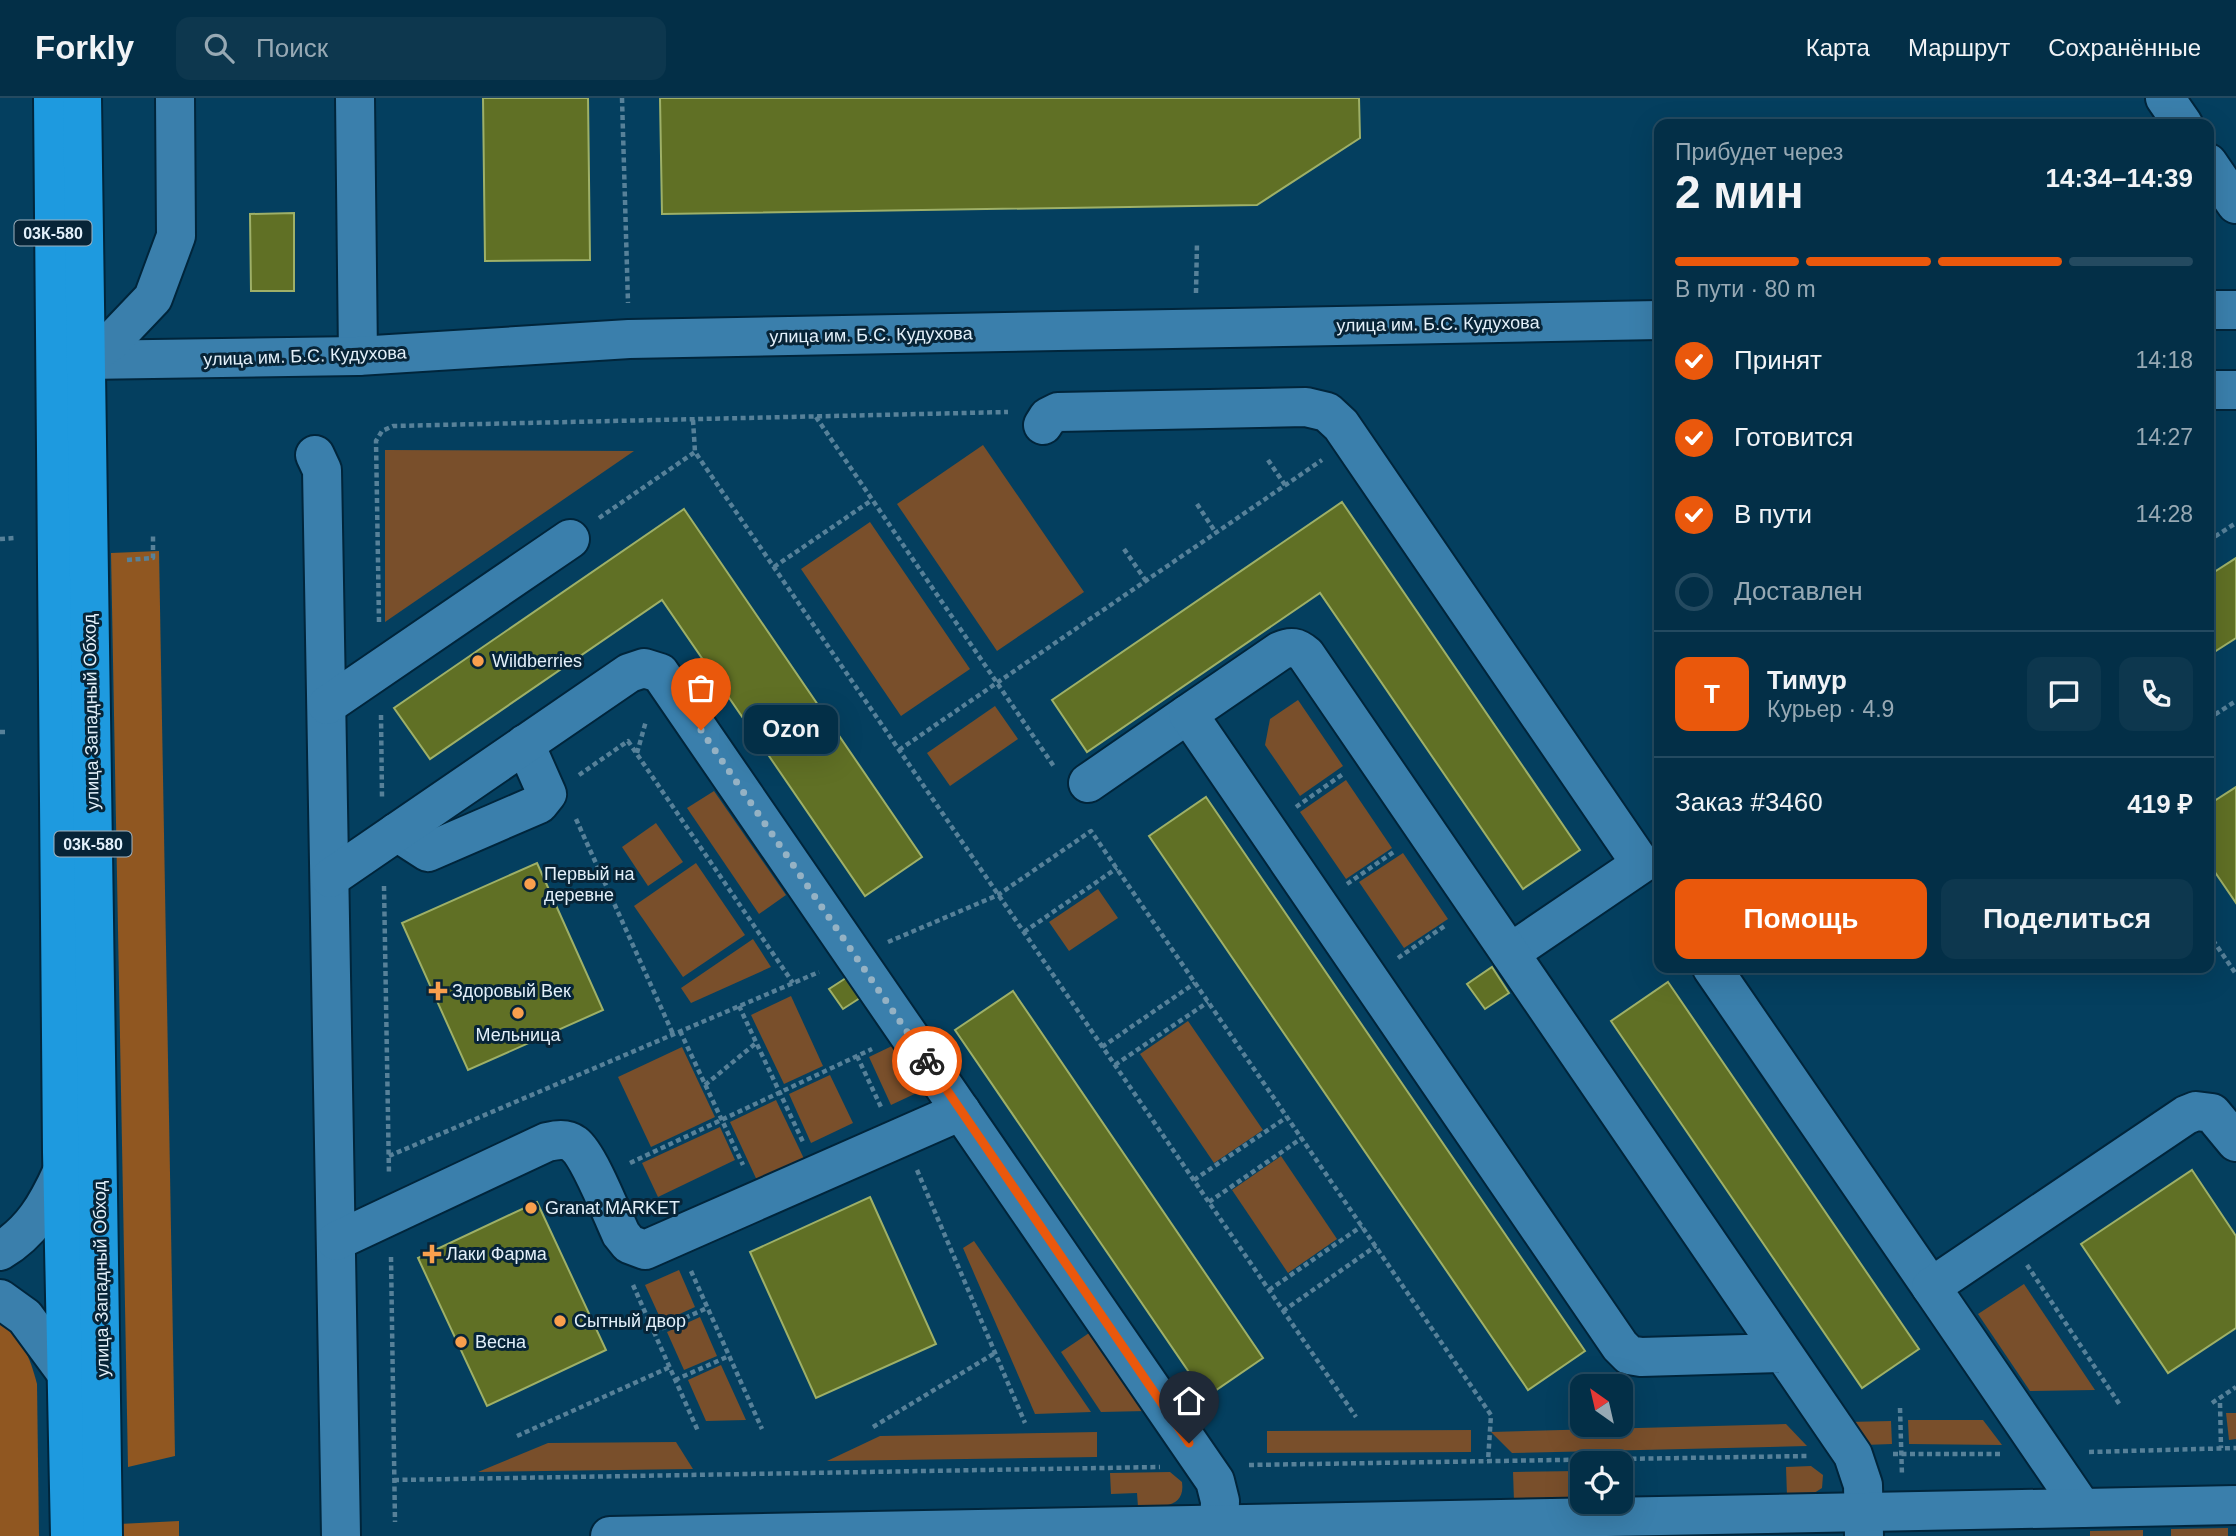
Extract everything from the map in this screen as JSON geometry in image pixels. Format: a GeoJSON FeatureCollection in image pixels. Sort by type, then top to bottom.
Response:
{"type":"FeatureCollection","features":[{"type":"Feature","properties":{"kind":"highway","name":"улица Западный Обход"},"geometry":{"type":"LineString","coordinates":[[53,98],[62,1172],[70,1536]]}},
{"type":"Feature","properties":{"kind":"highway","name":"улица Западный Обход"},"geometry":{"type":"LineString","coordinates":[[82,98],[103,1536]]}},
{"type":"Feature","properties":{"kind":"street"},"geometry":{"type":"LineString","coordinates":[[84,360],[113,340],[153,298],[176,236],[175,98]]}},
{"type":"Feature","properties":{"kind":"street"},"geometry":{"type":"LineString","coordinates":[[355,98],[358,356]]}},
{"type":"Feature","properties":{"kind":"street"},"geometry":{"type":"LineString","coordinates":[[2165,98],[2179,119]]}},
{"type":"Feature","properties":{"kind":"street"},"geometry":{"type":"LineString","coordinates":[[2214,172],[2236,204]]}},
{"type":"Feature","properties":{"kind":"street"},"geometry":{"type":"LineString","coordinates":[[2214,310],[2236,310]]}},
{"type":"Feature","properties":{"kind":"street","name":"улица им. Б.С. Кудухова"},"geometry":{"type":"LineString","coordinates":[[84,360],[358,356],[629,339],[1654,320]]}},
{"type":"Feature","properties":{"kind":"street"},"geometry":{"type":"LineString","coordinates":[[2214,390],[2236,390]]}},
{"type":"Feature","properties":{"kind":"street"},"geometry":{"type":"LineString","coordinates":[[1028,416],[1048,417],[1058,412],[1306,407],[1327,412],[1352,440],[1650,877],[1510,953]]}},
{"type":"Feature","properties":{"kind":"street"},"geometry":{"type":"LineString","coordinates":[[315,455],[322,470],[341,1536]]}},
{"type":"Feature","properties":{"kind":"street"},"geometry":{"type":"LineString","coordinates":[[327,705],[570,538]]}},
{"type":"Feature","properties":{"kind":"street"},"geometry":{"type":"LineString","coordinates":[[1073,777],[1188,714],[1280,651],[1288,647],[1298,649],[1426,830],[1853,1455],[1860,1469],[1863,1524]]}},
{"type":"Feature","properties":{"kind":"street"},"geometry":{"type":"LineString","coordinates":[[330,878],[629,673],[645,668],[660,673],[1205,1466],[1219,1490],[1219,1530]]}},
{"type":"Feature","properties":{"kind":"street"},"geometry":{"type":"LineString","coordinates":[[1188,714],[1620,1346],[1629,1355],[1641,1357],[1783,1353]]}},
{"type":"Feature","properties":{"kind":"street"},"geometry":{"type":"LineString","coordinates":[[390,837],[421,850],[438,850],[539,804],[554,791],[525,744]]}},
{"type":"Feature","properties":{"kind":"street"},"geometry":{"type":"LineString","coordinates":[[1715,973],[2082,1508]]}},
{"type":"Feature","properties":{"kind":"street"},"geometry":{"type":"LineString","coordinates":[[336,1241],[547,1142],[560,1139],[573,1143],[583,1155],[621,1234],[629,1244],[645,1250],[818,1175],[904,1149],[961,1111]]}},
{"type":"Feature","properties":{"kind":"street"},"geometry":{"type":"LineString","coordinates":[[1931,1287],[2196,1111],[2212,1113],[2236,1142]]}},
{"type":"Feature","properties":{"kind":"street"},"geometry":{"type":"LineString","coordinates":[[0,1251],[20,1239],[45,1209],[62,1172]]}},
{"type":"Feature","properties":{"kind":"street"},"geometry":{"type":"LineString","coordinates":[[0,1299],[25,1317],[66,1374]]}},
{"type":"Feature","properties":{"kind":"street"},"geometry":{"type":"LineString","coordinates":[[610,1536],[1863,1524],[1903,1512],[2236,1506]]}},
{"type":"Feature","properties":{"kind":"path"},"geometry":{"type":"LineString","coordinates":[[622,98],[629,339]]}},
{"type":"Feature","properties":{"kind":"path"},"geometry":{"type":"LineString","coordinates":[[1195,329],[1197,242]]}},
{"type":"Feature","properties":{"kind":"path"},"geometry":{"type":"LineString","coordinates":[[395,1522],[389,1156],[390,837],[380,668],[376,441],[382,431],[393,426],[1006,413],[1028,416]]}},
{"type":"Feature","properties":{"kind":"path"},"geometry":{"type":"LineString","coordinates":[[816,417],[997,683],[1073,777]]}},
{"type":"Feature","properties":{"kind":"path"},"geometry":{"type":"LineString","coordinates":[[693,420],[695,452],[1356,1417]]}},
{"type":"Feature","properties":{"kind":"path"},"geometry":{"type":"LineString","coordinates":[[899,750],[1352,440]]}},
{"type":"Feature","properties":{"kind":"path"},"geometry":{"type":"LineString","coordinates":[[570,538],[695,452]]}},
{"type":"Feature","properties":{"kind":"path"},"geometry":{"type":"LineString","coordinates":[[1268,460],[1285,485]]}},
{"type":"Feature","properties":{"kind":"path"},"geometry":{"type":"LineString","coordinates":[[774,567],[872,500]]}},
{"type":"Feature","properties":{"kind":"path"},"geometry":{"type":"LineString","coordinates":[[1197,504],[1216,533]]}},
{"type":"Feature","properties":{"kind":"path"},"geometry":{"type":"LineString","coordinates":[[2214,537],[2236,523]]}},
{"type":"Feature","properties":{"kind":"path"},"geometry":{"type":"LineString","coordinates":[[118,561],[153,558],[153,533]]}},
{"type":"Feature","properties":{"kind":"path"},"geometry":{"type":"LineString","coordinates":[[0,539],[15,538]]}},
{"type":"Feature","properties":{"kind":"path"},"geometry":{"type":"LineString","coordinates":[[1124,549],[1146,581]]}},
{"type":"Feature","properties":{"kind":"path"},"geometry":{"type":"LineString","coordinates":[[2214,715],[2236,701]]}},
{"type":"Feature","properties":{"kind":"path"},"geometry":{"type":"LineString","coordinates":[[0,732],[7,732]]}},
{"type":"Feature","properties":{"kind":"path"},"geometry":{"type":"LineString","coordinates":[[673,1035],[554,791],[628,741],[793,983]]}},
{"type":"Feature","properties":{"kind":"path"},"geometry":{"type":"LineString","coordinates":[[1265,827],[1373,754]]}},
{"type":"Feature","properties":{"kind":"path"},"geometry":{"type":"LineString","coordinates":[[1091,821],[1091,831],[1491,1415],[1488,1461]]}},
{"type":"Feature","properties":{"kind":"path"},"geometry":{"type":"LineString","coordinates":[[1318,904],[1426,830]]}},
{"type":"Feature","properties":{"kind":"path"},"geometry":{"type":"LineString","coordinates":[[389,1156],[998,895],[1091,831]]}},
{"type":"Feature","properties":{"kind":"path"},"geometry":{"type":"LineString","coordinates":[[1024,932],[1117,869]]}},
{"type":"Feature","properties":{"kind":"path"},"geometry":{"type":"LineString","coordinates":[[1368,978],[1476,904]]}},
{"type":"Feature","properties":{"kind":"path"},"geometry":{"type":"LineString","coordinates":[[2214,942],[2236,974]]}},
{"type":"Feature","properties":{"kind":"path"},"geometry":{"type":"LineString","coordinates":[[1102,1047],[1195,983]]}},
{"type":"Feature","properties":{"kind":"path"},"geometry":{"type":"LineString","coordinates":[[1115,1065],[1208,1002]]}},
{"type":"Feature","properties":{"kind":"path"},"geometry":{"type":"LineString","coordinates":[[739,1006],[818,1175]]}},
{"type":"Feature","properties":{"kind":"path"},"geometry":{"type":"LineString","coordinates":[[680,1031],[760,1201]]}},
{"type":"Feature","properties":{"kind":"path"},"geometry":{"type":"LineString","coordinates":[[595,1179],[908,1032]]}},
{"type":"Feature","properties":{"kind":"path"},"geometry":{"type":"LineString","coordinates":[[705,1085],[756,1043]]}},
{"type":"Feature","properties":{"kind":"path"},"geometry":{"type":"LineString","coordinates":[[857,1056],[904,1149],[1026,1423]]}},
{"type":"Feature","properties":{"kind":"path"},"geometry":{"type":"LineString","coordinates":[[1194,1180],[1287,1117]]}},
{"type":"Feature","properties":{"kind":"path"},"geometry":{"type":"LineString","coordinates":[[1209,1202],[1302,1138]]}},
{"type":"Feature","properties":{"kind":"path"},"geometry":{"type":"LineString","coordinates":[[1269,1290],[1362,1226]]}},
{"type":"Feature","properties":{"kind":"path"},"geometry":{"type":"LineString","coordinates":[[2007,1235],[2120,1405]]}},
{"type":"Feature","properties":{"kind":"path"},"geometry":{"type":"LineString","coordinates":[[1283,1311],[1376,1247]]}},
{"type":"Feature","properties":{"kind":"path"},"geometry":{"type":"LineString","coordinates":[[686,1260],[762,1429]]}},
{"type":"Feature","properties":{"kind":"path"},"geometry":{"type":"LineString","coordinates":[[632,1285],[698,1431]]}},
{"type":"Feature","properties":{"kind":"path"},"geometry":{"type":"LineString","coordinates":[[654,1332],[708,1308]]}},
{"type":"Feature","properties":{"kind":"path"},"geometry":{"type":"LineString","coordinates":[[873,1427],[995,1353]]}},
{"type":"Feature","properties":{"kind":"path"},"geometry":{"type":"LineString","coordinates":[[675,1380],[729,1356]]}},
{"type":"Feature","properties":{"kind":"path"},"geometry":{"type":"LineString","coordinates":[[517,1436],[670,1367]]}},
{"type":"Feature","properties":{"kind":"path"},"geometry":{"type":"LineString","coordinates":[[2212,1403],[2236,1387]]}},
{"type":"Feature","properties":{"kind":"path"},"geometry":{"type":"LineString","coordinates":[[2220,1403],[2221,1448]]}},
{"type":"Feature","properties":{"kind":"path"},"geometry":{"type":"LineString","coordinates":[[1900,1408],[1903,1512]]}},
{"type":"Feature","properties":{"kind":"path"},"geometry":{"type":"LineString","coordinates":[[394,1480],[1901,1454],[2045,1454],[2236,1448]]}},
{"type":"Feature","properties":{"kind":"shaded area"},"geometry":{"type":"Polygon","coordinates":[[[983,445],[1084,592],[997,651],[897,504],[983,445]]]}},
{"type":"Feature","properties":{"kind":"shaded area"},"geometry":{"type":"Polygon","coordinates":[[[385,450],[634,451],[385,622],[385,450]]]}},
{"type":"Feature","properties":{"kind":"shaded area"},"geometry":{"type":"Polygon","coordinates":[[[870,522],[970,669],[901,716],[801,569],[870,522]]]}},
{"type":"Feature","properties":{"kind":"shaded area"},"geometry":{"type":"Polygon","coordinates":[[[159,551],[175,1456],[128,1467],[111,553],[159,551]]]}},
{"type":"Feature","properties":{"kind":"shaded area"},"geometry":{"type":"Polygon","coordinates":[[[1298,700],[1343,766],[1300,796],[1265,745],[1270,719],[1298,700]]]}},
{"type":"Feature","properties":{"kind":"shaded area"},"geometry":{"type":"Polygon","coordinates":[[[995,706],[1018,739],[950,786],[927,753],[995,706]]]}},
{"type":"Feature","properties":{"kind":"shaded area"},"geometry":{"type":"Polygon","coordinates":[[[1346,780],[1392,848],[1346,879],[1300,812],[1346,780]]]}},
{"type":"Feature","properties":{"kind":"shaded area"},"geometry":{"type":"Polygon","coordinates":[[[714,791],[786,895],[759,914],[687,808],[714,791]]]}},
{"type":"Feature","properties":{"kind":"shaded area"},"geometry":{"type":"Polygon","coordinates":[[[656,823],[683,862],[648,886],[622,847],[656,823]]]}},
{"type":"Feature","properties":{"kind":"shaded area"},"geometry":{"type":"Polygon","coordinates":[[[1403,853],[1448,919],[1404,948],[1359,882],[1403,853]]]}},
{"type":"Feature","properties":{"kind":"shaded area"},"geometry":{"type":"Polygon","coordinates":[[[696,863],[745,935],[683,977],[634,906],[696,863]]]}},
{"type":"Feature","properties":{"kind":"shaded area"},"geometry":{"type":"Polygon","coordinates":[[[1098,889],[1118,918],[1069,951],[1049,922],[1098,889]]]}},
{"type":"Feature","properties":{"kind":"shaded area"},"geometry":{"type":"Polygon","coordinates":[[[753,939],[771,967],[691,1003],[681,988],[753,939]]]}},
{"type":"Feature","properties":{"kind":"shaded area"},"geometry":{"type":"Polygon","coordinates":[[[791,996],[823,1066],[784,1084],[751,1015],[791,996]]]}},
{"type":"Feature","properties":{"kind":"shaded area"},"geometry":{"type":"Polygon","coordinates":[[[1188,1021],[1263,1130],[1214,1163],[1140,1054],[1188,1021]]]}},
{"type":"Feature","properties":{"kind":"shaded area"},"geometry":{"type":"Polygon","coordinates":[[[892,1046],[923,1090],[891,1105],[869,1057],[892,1046]]]}},
{"type":"Feature","properties":{"kind":"shaded area"},"geometry":{"type":"Polygon","coordinates":[[[682,1047],[715,1117],[651,1147],[618,1077],[682,1047]]]}},
{"type":"Feature","properties":{"kind":"shaded area"},"geometry":{"type":"Polygon","coordinates":[[[830,1075],[853,1123],[811,1143],[789,1094],[830,1075]]]}},
{"type":"Feature","properties":{"kind":"shaded area"},"geometry":{"type":"Polygon","coordinates":[[[776,1100],[807,1165],[760,1187],[730,1122],[776,1100]]]}},
{"type":"Feature","properties":{"kind":"shaded area"},"geometry":{"type":"Polygon","coordinates":[[[720,1127],[735,1160],[658,1197],[642,1163],[720,1127]]]}},
{"type":"Feature","properties":{"kind":"shaded area"},"geometry":{"type":"Polygon","coordinates":[[[1281,1156],[1337,1239],[1288,1273],[1232,1190],[1281,1156]]]}},
{"type":"Feature","properties":{"kind":"shaded area"},"geometry":{"type":"Polygon","coordinates":[[[974,1241],[1091,1412],[1035,1414],[963,1248],[974,1241]]]}},
{"type":"Feature","properties":{"kind":"shaded area"},"geometry":{"type":"Polygon","coordinates":[[[679,1270],[695,1307],[662,1322],[645,1285],[679,1270]]]}},
{"type":"Feature","properties":{"kind":"shaded area"},"geometry":{"type":"Polygon","coordinates":[[[2024,1284],[2095,1390],[2030,1391],[1978,1314],[2024,1284]]]}},
{"type":"Feature","properties":{"kind":"shaded area"},"geometry":{"type":"Polygon","coordinates":[[[0,1316],[24,1347],[37,1384],[39,1536],[0,1536],[0,1316]]]}},
{"type":"Feature","properties":{"kind":"shaded area"},"geometry":{"type":"Polygon","coordinates":[[[700,1317],[717,1356],[684,1370],[667,1332],[700,1317]]]}},
{"type":"Feature","properties":{"kind":"shaded area"},"geometry":{"type":"Polygon","coordinates":[[[1092,1331],[1146,1411],[1101,1412],[1061,1352],[1092,1331]]]}},
{"type":"Feature","properties":{"kind":"shaded area"},"geometry":{"type":"Polygon","coordinates":[[[721,1365],[746,1420],[706,1421],[688,1380],[721,1365]]]}},
{"type":"Feature","properties":{"kind":"shaded area"},"geometry":{"type":"Polygon","coordinates":[[[2226,1413],[2236,1413],[2236,1439],[2229,1440],[2226,1413]]]}},
{"type":"Feature","properties":{"kind":"shaded area"},"geometry":{"type":"Polygon","coordinates":[[[1908,1420],[1983,1420],[2002,1445],[1909,1444],[1908,1420]]]}},
{"type":"Feature","properties":{"kind":"shaded area"},"geometry":{"type":"Polygon","coordinates":[[[1891,1421],[1892,1444],[1864,1445],[1847,1422],[1891,1421]]]}},
{"type":"Feature","properties":{"kind":"shaded area"},"geometry":{"type":"Polygon","coordinates":[[[1786,1424],[1807,1446],[1512,1453],[1491,1432],[1570,1430],[1570,1437],[1633,1437],[1633,1428],[1786,1424]]]}},
{"type":"Feature","properties":{"kind":"shaded area"},"geometry":{"type":"Polygon","coordinates":[[[1471,1430],[1471,1452],[1267,1453],[1267,1431],[1471,1430]]]}},
{"type":"Feature","properties":{"kind":"shaded area"},"geometry":{"type":"Polygon","coordinates":[[[1097,1432],[1097,1457],[827,1461],[880,1436],[1097,1432]]]}},
{"type":"Feature","properties":{"kind":"shaded area"},"geometry":{"type":"Polygon","coordinates":[[[676,1442],[693,1469],[478,1472],[548,1443],[676,1442]]]}},
{"type":"Feature","properties":{"kind":"shaded area"},"geometry":{"type":"Polygon","coordinates":[[[1811,1466],[1823,1475],[1822,1488],[1811,1495],[1787,1496],[1786,1467],[1811,1466]]]}},
{"type":"Feature","properties":{"kind":"shaded area"},"geometry":{"type":"Polygon","coordinates":[[[1570,1471],[1570,1500],[1514,1501],[1513,1472],[1570,1471]]]}},
{"type":"Feature","properties":{"kind":"shaded area"},"geometry":{"type":"Polygon","coordinates":[[[1170,1472],[1182,1482],[1182,1491],[1180,1498],[1169,1505],[1138,1507],[1137,1493],[1111,1494],[1110,1473],[1170,1472]]]}},
{"type":"Feature","properties":{"kind":"shaded area"},"geometry":{"type":"Polygon","coordinates":[[[179,1521],[179,1536],[119,1536],[119,1524],[179,1521]]]}},
{"type":"Feature","properties":{"kind":"shaded area"},"geometry":{"type":"Polygon","coordinates":[[[2228,1528],[2228,1536],[2171,1536],[2171,1529],[2228,1528]]]}},
{"type":"Feature","properties":{"kind":"shaded area"},"geometry":{"type":"Polygon","coordinates":[[[2143,1530],[2143,1536],[2090,1536],[2090,1531],[2143,1530]]]}},
{"type":"Feature","properties":{"kind":"building"},"geometry":{"type":"Polygon","coordinates":[[[483,98],[588,98],[590,260],[485,261],[483,98]]]}},
{"type":"Feature","properties":{"kind":"building"},"geometry":{"type":"Polygon","coordinates":[[[660,98],[1359,98],[1360,138],[1257,205],[662,214],[660,98]]]}},
{"type":"Feature","properties":{"kind":"building"},"geometry":{"type":"Polygon","coordinates":[[[294,213],[294,291],[251,291],[250,214],[294,213]]]}},
{"type":"Feature","properties":{"kind":"building"},"geometry":{"type":"Polygon","coordinates":[[[1342,502],[1580,850],[1523,889],[1320,593],[1087,752],[1052,700],[1342,502]]]}},
{"type":"Feature","properties":{"kind":"building"},"geometry":{"type":"Polygon","coordinates":[[[684,509],[922,857],[865,896],[662,600],[430,759],[394,708],[684,509]]]}},
{"type":"Feature","properties":{"kind":"building"},"geometry":{"type":"Polygon","coordinates":[[[2236,558],[2236,638],[2214,652],[2214,572],[2236,558]]]}},
{"type":"Feature","properties":{"kind":"building"},"geometry":{"type":"Polygon","coordinates":[[[2236,787],[2236,903],[2214,871],[2214,801],[2236,787]]]}},
{"type":"Feature","properties":{"kind":"building"},"geometry":{"type":"Polygon","coordinates":[[[1206,797],[1585,1351],[1528,1390],[1149,836],[1206,797]]]}},
{"type":"Feature","properties":{"kind":"building"},"geometry":{"type":"Polygon","coordinates":[[[537,863],[603,1010],[468,1070],[402,923],[537,863]]]}},
{"type":"Feature","properties":{"kind":"building"},"geometry":{"type":"Polygon","coordinates":[[[1492,967],[1509,993],[1485,1009],[1467,984],[1492,967]]]}},
{"type":"Feature","properties":{"kind":"building"},"geometry":{"type":"Polygon","coordinates":[[[849,976],[863,996],[843,1009],[829,989],[849,976]]]}},
{"type":"Feature","properties":{"kind":"building"},"geometry":{"type":"Polygon","coordinates":[[[1668,982],[1919,1349],[1862,1388],[1611,1021],[1668,982]]]}},
{"type":"Feature","properties":{"kind":"building"},"geometry":{"type":"Polygon","coordinates":[[[1013,991],[1263,1358],[1206,1397],[955,1030],[1013,991]]]}},
{"type":"Feature","properties":{"kind":"building"},"geometry":{"type":"Polygon","coordinates":[[[2192,1170],[2236,1236],[2236,1328],[2168,1373],[2081,1244],[2192,1170]]]}},
{"type":"Feature","properties":{"kind":"building"},"geometry":{"type":"Polygon","coordinates":[[[870,1197],[936,1344],[816,1398],[750,1252],[870,1197]]]}},
{"type":"Feature","properties":{"kind":"building"},"geometry":{"type":"Polygon","coordinates":[[[537,1202],[606,1350],[487,1406],[418,1258],[537,1202]]]}},
{"type":"Feature","properties":{"kind":"way so far"},"geometry":{"type":"LineString","coordinates":[[701,730],[927,1061]]}},
{"type":"Feature","properties":{"kind":"place","name":"Wildberries"},"geometry":{"type":"Point","coordinates":[478,661]}},
{"type":"Feature","properties":{"kind":"place","name":"Ozon"},"geometry":{"type":"Point","coordinates":[701,730]}},
{"type":"Feature","properties":{"kind":"place","name":"Первый на деревне"},"geometry":{"type":"Point","coordinates":[530,884]}},
{"type":"Feature","properties":{"kind":"place","name":"Здоровый Век"},"geometry":{"type":"Point","coordinates":[438,991]}},
{"type":"Feature","properties":{"kind":"place","name":"Мельница"},"geometry":{"type":"Point","coordinates":[518,1013]}},
{"type":"Feature","properties":{"kind":"place","name":"Granat MARKET"},"geometry":{"type":"Point","coordinates":[531,1208]}},
{"type":"Feature","properties":{"kind":"place","name":"Лаки Фарма"},"geometry":{"type":"Point","coordinates":[432,1254]}},
{"type":"Feature","properties":{"kind":"place","name":"Сытный двор"},"geometry":{"type":"Point","coordinates":[560,1321]}},
{"type":"Feature","properties":{"kind":"place","name":"Весна"},"geometry":{"type":"Point","coordinates":[461,1342]}},
{"type":"Feature","properties":{"kind":"route"},"geometry":{"type":"LineString","coordinates":[[927,1061],[1189,1443]]}}]}
